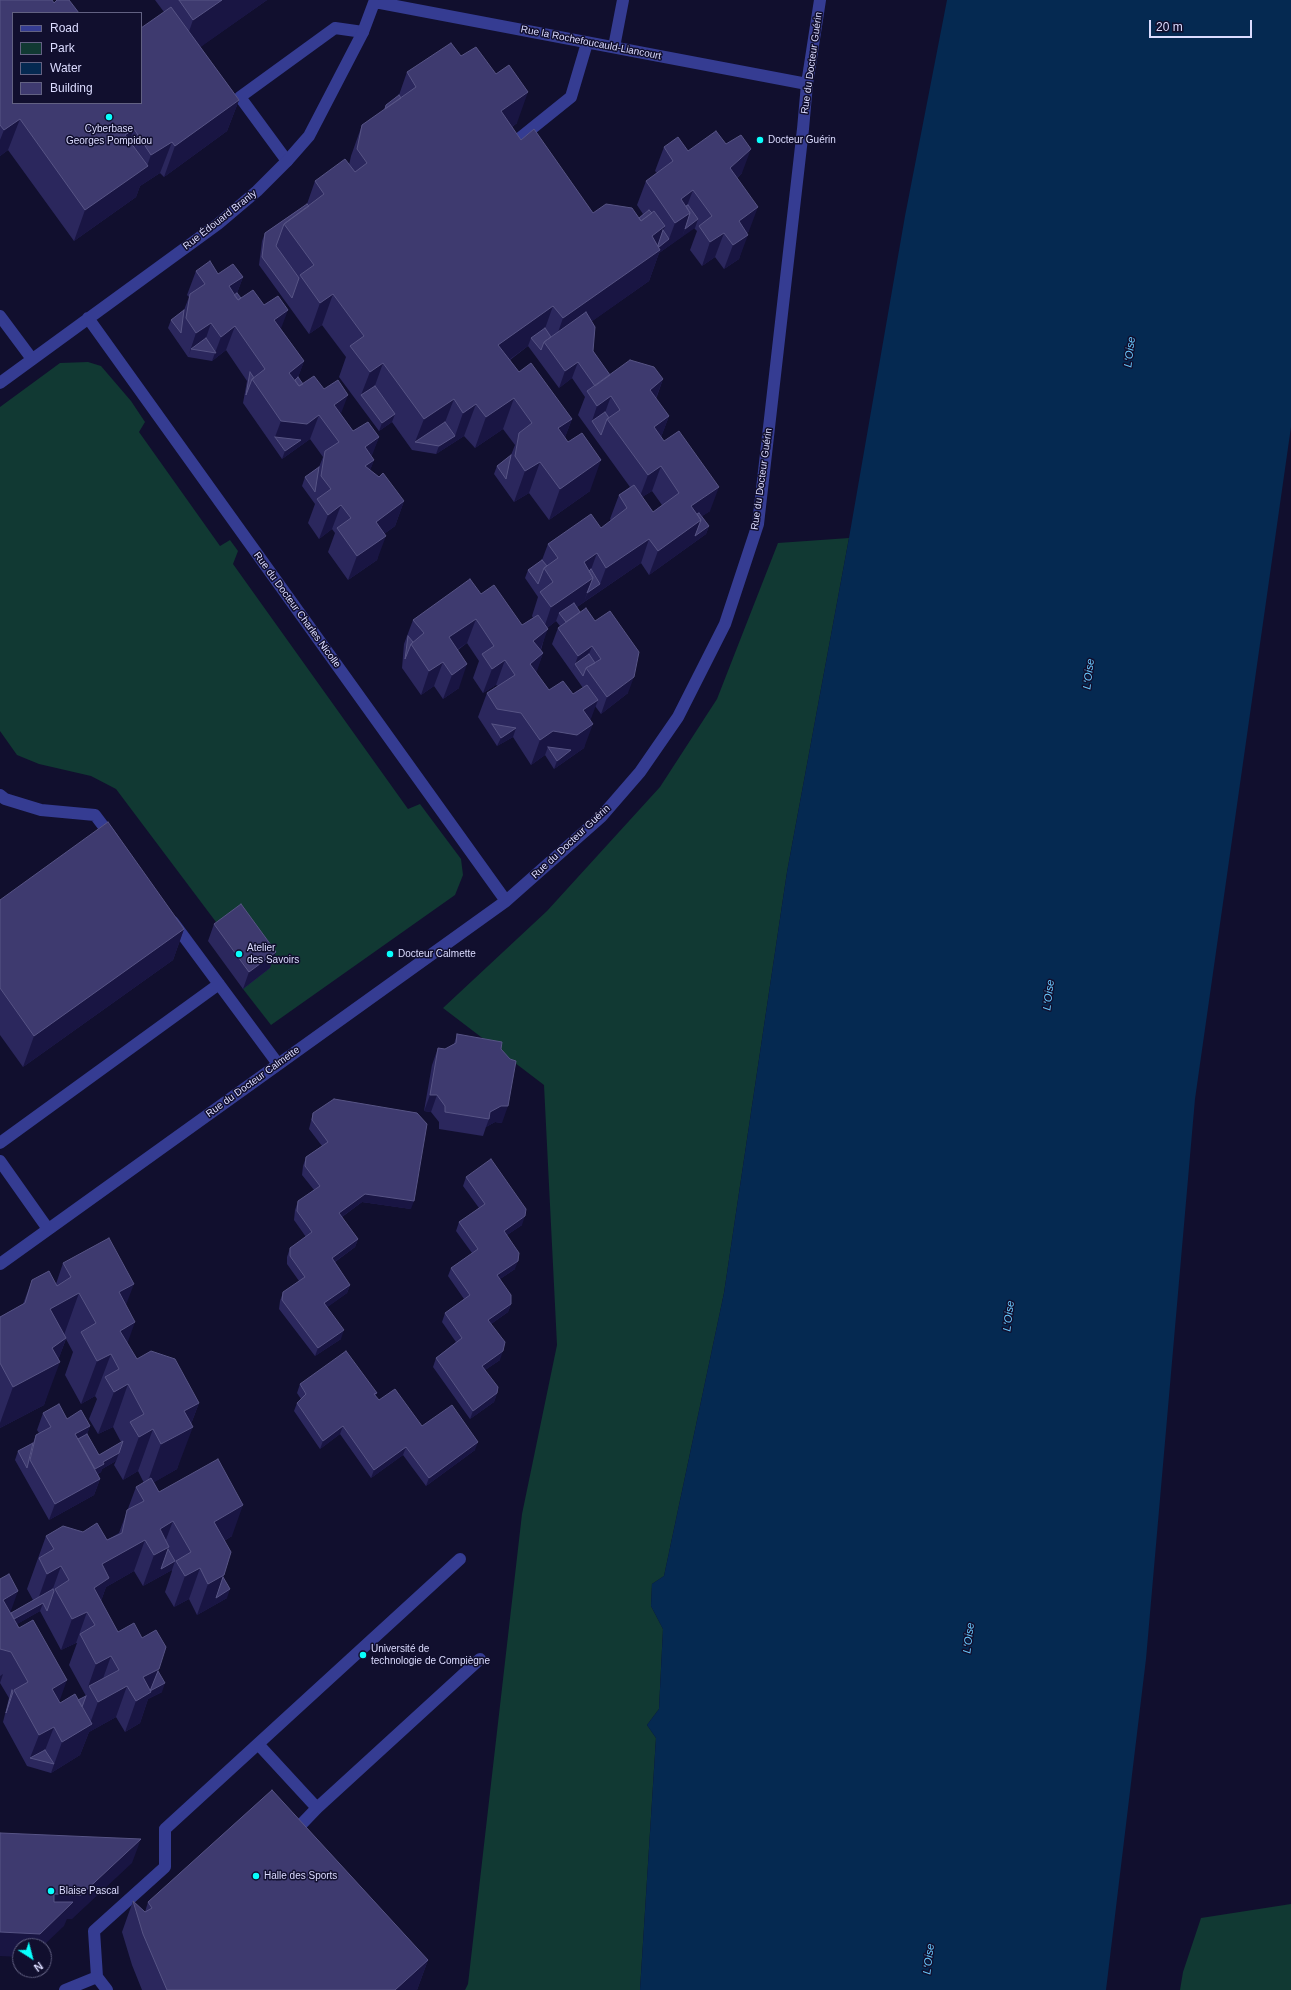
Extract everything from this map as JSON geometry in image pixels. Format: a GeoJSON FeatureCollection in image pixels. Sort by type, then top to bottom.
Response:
{"type":"FeatureCollection","features":[{"type":"Feature","properties":{"kind":"street"},"geometry":{"type":"LineString","coordinates":[[614,47],[623,0]]}},
{"type":"Feature","properties":{"kind":"street","name":"Rue du Docteur Guérin"},"geometry":{"type":"LineString","coordinates":[[506,901],[601,817],[640,772],[678,717],[725,624],[758,524],[807,84],[820,0]]}},
{"type":"Feature","properties":{"kind":"street","name":"Rue la Rochefoucauld-Liancourt"},"geometry":{"type":"LineString","coordinates":[[375,1],[587,43],[807,84]]}},
{"type":"Feature","properties":{"kind":"street","name":"Rue Édouard Branly"},"geometry":{"type":"LineString","coordinates":[[0,382],[218,224],[257,191],[287,161],[310,136],[363,32],[375,1]]}},
{"type":"Feature","properties":{"kind":"street"},"geometry":{"type":"LineString","coordinates":[[287,161],[240,97],[335,28],[363,32]]}},
{"type":"Feature","properties":{"kind":"street"},"geometry":{"type":"LineString","coordinates":[[520,138],[571,97],[587,43]]}},
{"type":"Feature","properties":{"kind":"street"},"geometry":{"type":"LineString","coordinates":[[0,316],[32,359]]}},
{"type":"Feature","properties":{"kind":"street","name":"Rue du Docteur Charles Nicolle"},"geometry":{"type":"LineString","coordinates":[[88,318],[506,901]]}},
{"type":"Feature","properties":{"kind":"street"},"geometry":{"type":"LineString","coordinates":[[0,795],[5,799],[41,810],[95,815],[118,847]]}},
{"type":"Feature","properties":{"kind":"street","name":"Rue du Docteur Calmette"},"geometry":{"type":"LineString","coordinates":[[0,1264],[506,901]]}},
{"type":"Feature","properties":{"kind":"street"},"geometry":{"type":"LineString","coordinates":[[164,909],[278,1064]]}},
{"type":"Feature","properties":{"kind":"street"},"geometry":{"type":"LineString","coordinates":[[0,1143],[219,984]]}},
{"type":"Feature","properties":{"kind":"street"},"geometry":{"type":"LineString","coordinates":[[0,1161],[48,1229]]}},
{"type":"Feature","properties":{"kind":"street"},"geometry":{"type":"LineString","coordinates":[[107,1990],[97,1976],[94,1930],[165,1867],[165,1829],[460,1559]]}},
{"type":"Feature","properties":{"kind":"street"},"geometry":{"type":"LineString","coordinates":[[293,1833],[317,1808],[480,1659]]}},
{"type":"Feature","properties":{"kind":"street"},"geometry":{"type":"LineString","coordinates":[[258,1744],[317,1808]]}},
{"type":"Feature","properties":{"kind":"street"},"geometry":{"type":"LineString","coordinates":[[65,1990],[97,1976]]}},
{"type":"Feature","properties":{"kind":"street"},"geometry":{"type":"LineString","coordinates":[[81,1990],[97,1976]]}},
{"type":"Feature","properties":{"kind":"green space"},"geometry":{"type":"Polygon","coordinates":[[[88,362],[101,366],[131,401],[145,422],[139,432],[220,546],[230,540],[238,551],[233,564],[408,809],[420,804],[461,859],[463,875],[455,895],[271,1025],[243,989],[222,930],[116,789],[91,776],[39,764],[17,755],[0,731],[0,407],[60,363],[88,362]]]}},
{"type":"Feature","properties":{"kind":"green space"},"geometry":{"type":"Polygon","coordinates":[[[849,538],[787,872],[724,1293],[664,1576],[652,1584],[651,1606],[663,1629],[659,1709],[647,1725],[656,1738],[640,1990],[465,1990],[468,1984],[522,1514],[557,1345],[544,1085],[443,1008],[547,911],[660,787],[717,699],[778,543],[849,538]]]}},
{"type":"Feature","properties":{"kind":"green space"},"geometry":{"type":"Polygon","coordinates":[[[1291,1904],[1291,1990],[1180,1990],[1183,1972],[1201,1918],[1291,1904]]]}},
{"type":"Feature","properties":{"kind":"water","name":"L'Oise"},"geometry":{"type":"Polygon","coordinates":[[[947,0],[1291,0],[1291,427],[1195,1099],[1146,1659],[1106,1990],[640,1990],[656,1738],[647,1725],[659,1709],[663,1629],[651,1606],[652,1584],[664,1576],[724,1293],[787,872],[849,538],[905,216],[947,0]]]}},
{"type":"Feature","properties":{"kind":"building","name":"Cyberbase Georges Pompidou"},"geometry":{"type":"Polygon","coordinates":[[[0,0],[52,0],[54,3],[57,0],[69,0],[78,12],[12,12],[12,104],[142,104],[142,27],[171,7],[239,100],[175,146],[172,142],[151,155],[134,129],[125,135],[148,166],[85,210],[20,119],[4,130],[0,125],[0,0]]]}},
{"type":"Feature","properties":{"kind":"building"},"geometry":{"type":"Polygon","coordinates":[[[179,0],[222,0],[193,20],[179,0]]]}},
{"type":"Feature","properties":{"kind":"building"},"geometry":{"type":"Polygon","coordinates":[[[451,43],[461,56],[476,47],[496,74],[509,65],[528,92],[501,111],[521,140],[534,129],[593,213],[606,204],[632,208],[641,221],[654,211],[665,226],[652,236],[660,250],[563,318],[553,306],[498,345],[519,372],[531,363],[572,419],[558,428],[568,442],[582,433],[601,460],[560,489],[540,462],[525,471],[515,456],[519,433],[532,423],[514,398],[486,417],[476,404],[463,413],[454,399],[424,419],[383,363],[370,372],[350,346],[364,336],[333,294],[320,303],[300,275],[314,265],[284,224],[324,194],[315,181],[345,159],[355,172],[367,163],[357,149],[362,125],[416,87],[407,72],[451,43]]]}},
{"type":"Feature","properties":{"kind":"building"},"geometry":{"type":"Polygon","coordinates":[[[399,95],[401,98],[385,109],[386,105],[399,95]]]}},
{"type":"Feature","properties":{"kind":"building"},"geometry":{"type":"Polygon","coordinates":[[[716,131],[726,144],[741,135],[751,149],[730,168],[758,207],[739,221],[748,235],[733,245],[724,233],[710,242],[699,226],[712,216],[693,190],[681,199],[690,213],[675,223],[646,181],[673,161],[664,147],[678,137],[688,151],[716,131]]]}},
{"type":"Feature","properties":{"kind":"building"},"geometry":{"type":"Polygon","coordinates":[[[307,204],[309,206],[284,224],[276,246],[299,278],[292,298],[262,257],[265,233],[307,204]]]}},
{"type":"Feature","properties":{"kind":"building"},"geometry":{"type":"Polygon","coordinates":[[[688,205],[698,219],[685,229],[690,213],[686,206],[688,205]]]}},
{"type":"Feature","properties":{"kind":"building"},"geometry":{"type":"Polygon","coordinates":[[[649,210],[652,213],[641,221],[639,218],[649,210]]]}},
{"type":"Feature","properties":{"kind":"building"},"geometry":{"type":"Polygon","coordinates":[[[663,230],[669,239],[659,247],[658,245],[663,230]]]}},
{"type":"Feature","properties":{"kind":"building"},"geometry":{"type":"Polygon","coordinates":[[[210,261],[218,274],[233,264],[243,277],[229,286],[238,300],[253,290],[264,305],[278,296],[288,310],[274,320],[304,361],[289,373],[299,386],[314,376],[324,389],[338,380],[348,395],[334,405],[353,431],[368,422],[379,437],[365,447],[374,460],[365,466],[379,477],[383,473],[404,501],[376,522],[386,536],[357,556],[337,528],[351,518],[341,505],[328,515],[317,499],[331,489],[321,476],[325,451],[339,442],[319,415],[307,424],[281,421],[252,379],[265,369],[235,326],[221,337],[211,323],[196,333],[186,318],[190,294],[205,284],[196,271],[210,261]]]}},
{"type":"Feature","properties":{"kind":"building"},"geometry":{"type":"Polygon","coordinates":[[[237,293],[241,298],[238,300],[234,295],[237,293]]]}},
{"type":"Feature","properties":{"kind":"building"},"geometry":{"type":"Polygon","coordinates":[[[184,310],[181,333],[171,320],[184,310]]]}},
{"type":"Feature","properties":{"kind":"building"},"geometry":{"type":"Polygon","coordinates":[[[586,312],[595,327],[593,351],[610,375],[595,386],[578,362],[565,371],[544,342],[586,312]]]}},
{"type":"Feature","properties":{"kind":"building"},"geometry":{"type":"Polygon","coordinates":[[[545,328],[551,337],[544,342],[541,350],[531,338],[545,328]]]}},
{"type":"Feature","properties":{"kind":"building"},"geometry":{"type":"Polygon","coordinates":[[[206,338],[216,353],[191,349],[206,338]]]}},
{"type":"Feature","properties":{"kind":"building"},"geometry":{"type":"Polygon","coordinates":[[[630,360],[654,367],[663,379],[650,390],[669,416],[654,427],[664,441],[679,431],[719,487],[691,506],[701,520],[658,551],[649,539],[606,568],[597,553],[584,562],[593,578],[551,607],[540,592],[553,582],[544,568],[558,558],[548,544],[591,514],[601,528],[627,508],[619,495],[634,485],[653,512],[679,493],[661,466],[648,475],[607,419],[620,410],[611,396],[597,406],[587,391],[630,360]]]}},
{"type":"Feature","properties":{"kind":"building"},"geometry":{"type":"Polygon","coordinates":[[[250,372],[254,378],[252,379],[246,395],[250,372]]]}},
{"type":"Feature","properties":{"kind":"building"},"geometry":{"type":"Polygon","coordinates":[[[298,377],[303,384],[299,386],[295,380],[298,377]]]}},
{"type":"Feature","properties":{"kind":"building"},"geometry":{"type":"Polygon","coordinates":[[[375,386],[395,414],[382,423],[361,395],[375,386]]]}},
{"type":"Feature","properties":{"kind":"building"},"geometry":{"type":"Polygon","coordinates":[[[605,412],[609,418],[607,419],[601,435],[592,421],[605,412]]]}},
{"type":"Feature","properties":{"kind":"building"},"geometry":{"type":"Polygon","coordinates":[[[445,422],[455,436],[439,446],[415,442],[445,422]]]}},
{"type":"Feature","properties":{"kind":"building"},"geometry":{"type":"Polygon","coordinates":[[[275,437],[301,440],[285,451],[275,437]]]}},
{"type":"Feature","properties":{"kind":"building"},"geometry":{"type":"Polygon","coordinates":[[[511,455],[506,479],[497,466],[511,455]]]}},
{"type":"Feature","properties":{"kind":"building"},"geometry":{"type":"Polygon","coordinates":[[[319,467],[315,492],[305,477],[319,467]]]}},
{"type":"Feature","properties":{"kind":"building"},"geometry":{"type":"Polygon","coordinates":[[[699,513],[709,526],[695,536],[701,520],[697,514],[699,513]]]}},
{"type":"Feature","properties":{"kind":"building"},"geometry":{"type":"Polygon","coordinates":[[[542,560],[547,566],[544,568],[538,584],[528,570],[542,560]]]}},
{"type":"Feature","properties":{"kind":"building"},"geometry":{"type":"Polygon","coordinates":[[[591,569],[600,584],[587,593],[593,578],[589,571],[591,569]]]}},
{"type":"Feature","properties":{"kind":"building"},"geometry":{"type":"Polygon","coordinates":[[[470,579],[481,594],[494,585],[522,625],[538,615],[548,629],[533,641],[543,653],[530,664],[549,690],[563,681],[573,694],[587,685],[598,700],[583,710],[593,724],[577,735],[553,731],[540,740],[521,713],[497,709],[487,693],[515,675],[505,660],[492,669],[482,654],[494,646],[476,619],[449,637],[467,664],[452,675],[443,662],[429,671],[411,644],[424,633],[413,620],[470,579]]]}},
{"type":"Feature","properties":{"kind":"building"},"geometry":{"type":"Polygon","coordinates":[[[574,603],[580,612],[566,622],[559,613],[574,603]]]}},
{"type":"Feature","properties":{"kind":"building"},"geometry":{"type":"Polygon","coordinates":[[[586,608],[595,621],[610,611],[639,652],[634,677],[607,697],[586,668],[601,659],[592,646],[578,656],[558,628],[586,608]]]}},
{"type":"Feature","properties":{"kind":"building"},"geometry":{"type":"Polygon","coordinates":[[[408,636],[413,642],[405,659],[408,636]]]}},
{"type":"Feature","properties":{"kind":"building"},"geometry":{"type":"Polygon","coordinates":[[[589,654],[595,663],[586,668],[583,676],[575,664],[589,654]]]}},
{"type":"Feature","properties":{"kind":"building"},"geometry":{"type":"Polygon","coordinates":[[[492,724],[516,728],[501,738],[492,724]]]}},
{"type":"Feature","properties":{"kind":"building"},"geometry":{"type":"Polygon","coordinates":[[[548,747],[571,750],[557,761],[548,747]]]}},
{"type":"Feature","properties":{"kind":"building"},"geometry":{"type":"Polygon","coordinates":[[[108,822],[184,929],[34,1036],[0,988],[0,900],[108,822]]]}},
{"type":"Feature","properties":{"kind":"building"},"geometry":{"type":"Polygon","coordinates":[[[241,904],[276,952],[249,972],[214,924],[241,904]]]}},
{"type":"Feature","properties":{"kind":"building"},"geometry":{"type":"Polygon","coordinates":[[[457,1034],[502,1042],[501,1049],[510,1059],[516,1061],[508,1106],[501,1106],[490,1112],[489,1119],[445,1112],[445,1106],[437,1095],[430,1095],[438,1048],[445,1049],[456,1043],[457,1034]]]}},
{"type":"Feature","properties":{"kind":"building"},"geometry":{"type":"Polygon","coordinates":[[[334,1099],[417,1113],[427,1124],[414,1201],[365,1194],[339,1213],[358,1239],[332,1258],[350,1285],[324,1303],[344,1330],[318,1348],[282,1300],[283,1292],[305,1277],[290,1256],[290,1248],[312,1232],[297,1211],[298,1201],[320,1186],[305,1166],[306,1157],[328,1142],[312,1120],[313,1113],[334,1099]]]}},
{"type":"Feature","properties":{"kind":"building"},"geometry":{"type":"Polygon","coordinates":[[[491,1159],[526,1209],[525,1216],[504,1231],[519,1253],[518,1261],[497,1275],[511,1295],[511,1304],[488,1320],[505,1342],[503,1351],[482,1366],[498,1387],[497,1393],[473,1411],[436,1358],[462,1338],[445,1313],[470,1295],[451,1268],[478,1249],[459,1222],[485,1204],[466,1177],[491,1159]]]}},
{"type":"Feature","properties":{"kind":"building"},"geometry":{"type":"Polygon","coordinates":[[[109,1238],[134,1284],[119,1292],[135,1322],[120,1331],[137,1359],[151,1351],[175,1359],[199,1403],[184,1411],[193,1427],[161,1444],[153,1429],[139,1437],[130,1422],[144,1414],[128,1384],[114,1392],[105,1377],[119,1369],[111,1354],[97,1361],[81,1332],[96,1323],[79,1293],[50,1309],[66,1338],[52,1348],[60,1362],[13,1387],[0,1363],[0,1317],[25,1303],[32,1280],[49,1271],[57,1286],[71,1277],[63,1263],[109,1238]]]}},
{"type":"Feature","properties":{"kind":"building"},"geometry":{"type":"Polygon","coordinates":[[[346,1351],[377,1393],[374,1394],[379,1400],[395,1389],[422,1426],[452,1405],[478,1442],[429,1478],[406,1447],[374,1470],[343,1426],[323,1441],[297,1403],[306,1394],[300,1384],[346,1351]]]}},
{"type":"Feature","properties":{"kind":"building"},"geometry":{"type":"Polygon","coordinates":[[[59,1404],[67,1419],[81,1410],[90,1426],[75,1434],[100,1479],[55,1504],[30,1460],[36,1435],[51,1427],[43,1413],[59,1404]]]}},
{"type":"Feature","properties":{"kind":"building"},"geometry":{"type":"Polygon","coordinates":[[[87,1434],[99,1455],[123,1441],[119,1453],[103,1462],[104,1464],[95,1469],[78,1439],[87,1434]]]}},
{"type":"Feature","properties":{"kind":"building"},"geometry":{"type":"Polygon","coordinates":[[[33,1443],[27,1468],[18,1451],[33,1443]]]}},
{"type":"Feature","properties":{"kind":"building"},"geometry":{"type":"Polygon","coordinates":[[[218,1459],[243,1505],[214,1522],[231,1552],[224,1575],[208,1584],[200,1568],[185,1576],[176,1561],[191,1552],[173,1521],[160,1529],[169,1547],[154,1555],[145,1540],[102,1564],[109,1578],[94,1588],[118,1632],[134,1623],[142,1638],[156,1630],[166,1647],[159,1669],[143,1677],[151,1692],[136,1701],[127,1686],[98,1702],[89,1686],[119,1670],[111,1656],[96,1664],[80,1634],[95,1625],[87,1612],[72,1619],[55,1589],[69,1580],[61,1566],[47,1574],[39,1558],[54,1549],[46,1536],[63,1526],[83,1532],[97,1523],[107,1540],[122,1533],[127,1510],[144,1501],[136,1487],[151,1478],[159,1492],[218,1459]]]}},
{"type":"Feature","properties":{"kind":"building"},"geometry":{"type":"Polygon","coordinates":[[[168,1549],[175,1561],[161,1569],[168,1549]]]}},
{"type":"Feature","properties":{"kind":"building"},"geometry":{"type":"Polygon","coordinates":[[[9,1574],[18,1591],[3,1600],[19,1628],[33,1620],[67,1680],[52,1689],[60,1703],[75,1694],[92,1724],[62,1742],[54,1727],[39,1735],[14,1690],[28,1682],[11,1652],[0,1649],[0,1579],[9,1574]]]}},
{"type":"Feature","properties":{"kind":"building"},"geometry":{"type":"Polygon","coordinates":[[[223,1577],[230,1589],[216,1598],[223,1577]]]}},
{"type":"Feature","properties":{"kind":"building"},"geometry":{"type":"Polygon","coordinates":[[[53,1589],[54,1591],[47,1611],[43,1603],[14,1619],[11,1613],[53,1589]]]}},
{"type":"Feature","properties":{"kind":"building"},"geometry":{"type":"Polygon","coordinates":[[[158,1671],[165,1683],[150,1691],[158,1671]]]}},
{"type":"Feature","properties":{"kind":"building"},"geometry":{"type":"Polygon","coordinates":[[[12,1690],[13,1692],[6,1713],[12,1690]]]}},
{"type":"Feature","properties":{"kind":"building"},"geometry":{"type":"Polygon","coordinates":[[[86,1696],[82,1707],[78,1700],[86,1696]]]}},
{"type":"Feature","properties":{"kind":"building"},"geometry":{"type":"Polygon","coordinates":[[[45,1750],[54,1764],[30,1758],[45,1750]]]}},
{"type":"Feature","properties":{"kind":"building","name":"Halle des Sports"},"geometry":{"type":"Polygon","coordinates":[[[272,1790],[428,1960],[395,1990],[167,1990],[143,1934],[133,1901],[145,1912],[152,1908],[148,1902],[272,1790]]]}},
{"type":"Feature","properties":{"kind":"building","name":"Blaise Pascal"},"geometry":{"type":"Polygon","coordinates":[[[0,1833],[141,1839],[81,1895],[54,1894],[54,1902],[73,1902],[40,1934],[0,1932],[0,1833]]]}},
{"type":"Feature","properties":{"kind":"place","name":"Cyberbase Georges Pompidou"},"geometry":{"type":"Point","coordinates":[109,117]}},
{"type":"Feature","properties":{"kind":"place","name":"Docteur Guérin"},"geometry":{"type":"Point","coordinates":[760,140]}},
{"type":"Feature","properties":{"kind":"place","name":"Atelier des Savoirs"},"geometry":{"type":"Point","coordinates":[239,954]}},
{"type":"Feature","properties":{"kind":"place","name":"Docteur Calmette"},"geometry":{"type":"Point","coordinates":[390,954]}},
{"type":"Feature","properties":{"kind":"place","name":"Université de technologie de Compiègne"},"geometry":{"type":"Point","coordinates":[363,1655]}},
{"type":"Feature","properties":{"kind":"place","name":"Halle des Sports"},"geometry":{"type":"Point","coordinates":[256,1876]}},
{"type":"Feature","properties":{"kind":"place","name":"Blaise Pascal"},"geometry":{"type":"Point","coordinates":[51,1891]}}]}
